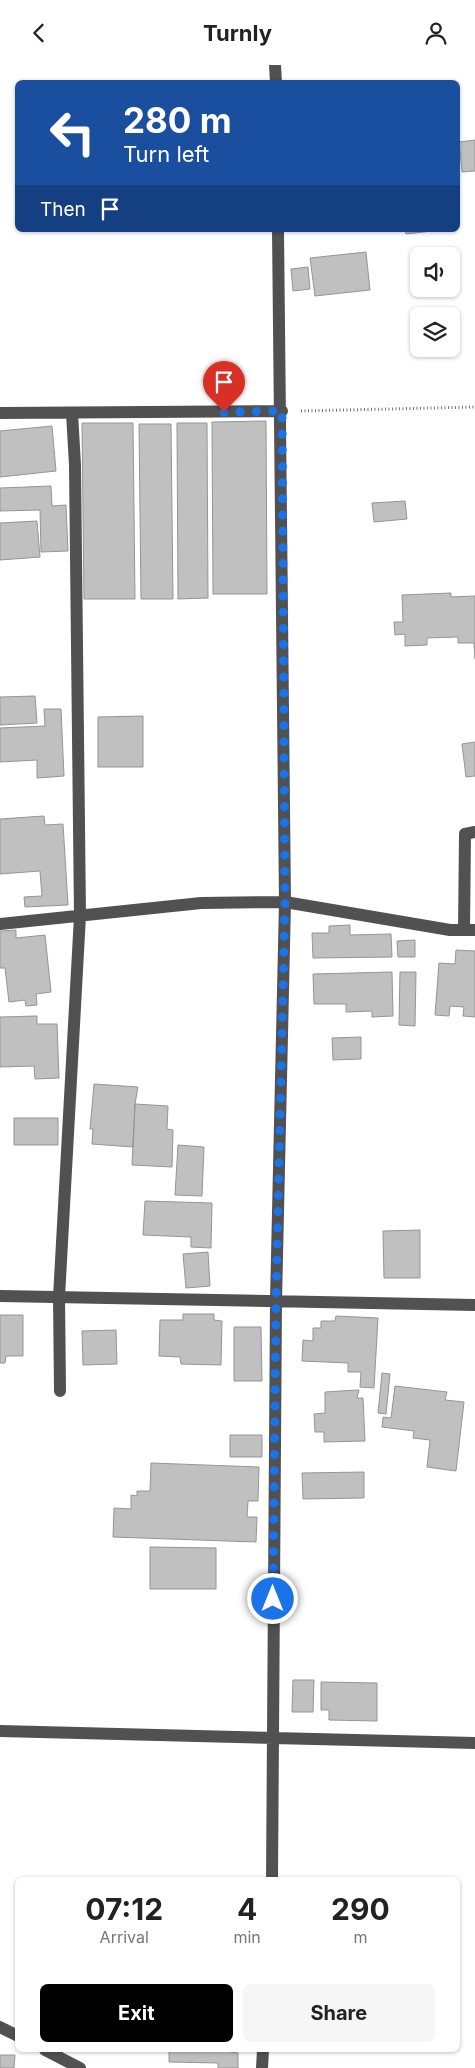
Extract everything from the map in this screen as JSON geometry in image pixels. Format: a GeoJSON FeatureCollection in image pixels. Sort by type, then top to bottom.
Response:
{"type":"FeatureCollection","features":[{"type":"Feature","properties":{"kind":"street"},"geometry":{"type":"LineString","coordinates":[[275,65],[276,80]]}},
{"type":"Feature","properties":{"kind":"street"},"geometry":{"type":"LineString","coordinates":[[272,1877],[276,1301],[285,903],[282,411],[278,232]]}},
{"type":"Feature","properties":{"kind":"street"},"geometry":{"type":"LineString","coordinates":[[0,413],[282,411]]}},
{"type":"Feature","properties":{"kind":"street"},"geometry":{"type":"LineString","coordinates":[[60,1391],[60,1297],[80,916],[75,465],[72,413]]}},
{"type":"Feature","properties":{"kind":"street"},"geometry":{"type":"LineString","coordinates":[[0,925],[201,903],[285,903],[450,930],[470,930],[465,834],[475,832]]}},
{"type":"Feature","properties":{"kind":"street"},"geometry":{"type":"LineString","coordinates":[[0,1296],[475,1305]]}},
{"type":"Feature","properties":{"kind":"street"},"geometry":{"type":"LineString","coordinates":[[0,1731],[475,1743]]}},
{"type":"Feature","properties":{"kind":"street"},"geometry":{"type":"LineString","coordinates":[[0,2027],[15,2034]]}},
{"type":"Feature","properties":{"kind":"street"},"geometry":{"type":"LineString","coordinates":[[49,2052],[80,2068]]}},
{"type":"Feature","properties":{"kind":"street"},"geometry":{"type":"LineString","coordinates":[[262,2068],[263,2052]]}},
{"type":"Feature","properties":{"kind":"path"},"geometry":{"type":"LineString","coordinates":[[282,411],[475,407]]}},
{"type":"Feature","properties":{"kind":"building"},"geometry":{"type":"Polygon","coordinates":[[[475,140],[475,171],[462,172],[460,142],[475,140]]]}},
{"type":"Feature","properties":{"kind":"building"},"geometry":{"type":"Polygon","coordinates":[[[406,232],[423,232],[406,234],[406,232]]]}},
{"type":"Feature","properties":{"kind":"building"},"geometry":{"type":"Polygon","coordinates":[[[366,252],[370,290],[315,296],[310,258],[366,252]]]}},
{"type":"Feature","properties":{"kind":"building"},"geometry":{"type":"Polygon","coordinates":[[[308,267],[310,289],[293,291],[291,269],[308,267]]]}},
{"type":"Feature","properties":{"kind":"building"},"geometry":{"type":"Polygon","coordinates":[[[266,421],[267,594],[213,594],[212,422],[266,421]]]}},
{"type":"Feature","properties":{"kind":"building"},"geometry":{"type":"Polygon","coordinates":[[[82,423],[133,423],[135,599],[84,599],[82,423]]]}},
{"type":"Feature","properties":{"kind":"building"},"geometry":{"type":"Polygon","coordinates":[[[177,423],[207,423],[208,598],[178,599],[177,423]]]}},
{"type":"Feature","properties":{"kind":"building"},"geometry":{"type":"Polygon","coordinates":[[[139,424],[171,424],[173,599],[141,599],[139,424]]]}},
{"type":"Feature","properties":{"kind":"building"},"geometry":{"type":"Polygon","coordinates":[[[52,426],[56,471],[0,477],[0,431],[52,426]]]}},
{"type":"Feature","properties":{"kind":"building"},"geometry":{"type":"Polygon","coordinates":[[[51,486],[52,506],[66,505],[68,551],[41,552],[40,510],[0,511],[0,488],[51,486]]]}},
{"type":"Feature","properties":{"kind":"building"},"geometry":{"type":"Polygon","coordinates":[[[405,501],[407,519],[374,522],[372,503],[405,501]]]}},
{"type":"Feature","properties":{"kind":"building"},"geometry":{"type":"Polygon","coordinates":[[[37,521],[40,557],[0,560],[0,523],[37,521]]]}},
{"type":"Feature","properties":{"kind":"building"},"geometry":{"type":"Polygon","coordinates":[[[451,593],[451,597],[475,596],[475,659],[474,643],[458,643],[458,637],[427,638],[427,645],[405,646],[405,634],[395,635],[394,622],[403,622],[402,595],[451,593]]]}},
{"type":"Feature","properties":{"kind":"building"},"geometry":{"type":"Polygon","coordinates":[[[35,696],[37,723],[0,725],[0,697],[35,696]]]}},
{"type":"Feature","properties":{"kind":"building"},"geometry":{"type":"Polygon","coordinates":[[[44,709],[61,709],[64,776],[37,778],[37,760],[0,762],[0,728],[45,726],[44,709]]]}},
{"type":"Feature","properties":{"kind":"building"},"geometry":{"type":"Polygon","coordinates":[[[143,716],[143,767],[98,767],[98,717],[143,716]]]}},
{"type":"Feature","properties":{"kind":"building"},"geometry":{"type":"Polygon","coordinates":[[[475,742],[475,776],[466,777],[462,744],[475,742]]]}},
{"type":"Feature","properties":{"kind":"building"},"geometry":{"type":"Polygon","coordinates":[[[44,816],[45,825],[63,824],[68,905],[25,907],[24,897],[42,896],[40,871],[0,874],[0,819],[44,816]]]}},
{"type":"Feature","properties":{"kind":"building"},"geometry":{"type":"Polygon","coordinates":[[[350,925],[350,935],[391,934],[392,957],[313,958],[312,933],[329,933],[329,926],[350,925]]]}},
{"type":"Feature","properties":{"kind":"building"},"geometry":{"type":"Polygon","coordinates":[[[16,930],[16,938],[45,935],[51,992],[36,994],[37,1005],[26,1006],[25,1000],[9,1002],[5,968],[0,968],[0,931],[16,930]]]}},
{"type":"Feature","properties":{"kind":"building"},"geometry":{"type":"Polygon","coordinates":[[[415,940],[415,957],[398,957],[397,941],[415,940]]]}},
{"type":"Feature","properties":{"kind":"building"},"geometry":{"type":"Polygon","coordinates":[[[456,950],[475,951],[475,1017],[463,1016],[464,1007],[450,1006],[449,1016],[435,1015],[439,963],[455,964],[456,950]]]}},
{"type":"Feature","properties":{"kind":"building"},"geometry":{"type":"Polygon","coordinates":[[[392,972],[393,1016],[372,1017],[372,1011],[346,1012],[346,1004],[314,1004],[313,974],[392,972]]]}},
{"type":"Feature","properties":{"kind":"building"},"geometry":{"type":"Polygon","coordinates":[[[400,972],[416,972],[415,1026],[399,1025],[400,972]]]}},
{"type":"Feature","properties":{"kind":"building"},"geometry":{"type":"Polygon","coordinates":[[[37,1016],[37,1024],[57,1024],[59,1078],[35,1079],[34,1066],[0,1067],[0,1017],[37,1016]]]}},
{"type":"Feature","properties":{"kind":"building"},"geometry":{"type":"Polygon","coordinates":[[[361,1037],[361,1059],[333,1060],[332,1038],[361,1037]]]}},
{"type":"Feature","properties":{"kind":"building"},"geometry":{"type":"Polygon","coordinates":[[[94,1084],[138,1087],[135,1104],[133,1147],[92,1144],[93,1129],[90,1129],[94,1084]]]}},
{"type":"Feature","properties":{"kind":"building"},"geometry":{"type":"Polygon","coordinates":[[[135,1104],[168,1106],[167,1129],[173,1130],[172,1167],[132,1165],[135,1104]]]}},
{"type":"Feature","properties":{"kind":"building"},"geometry":{"type":"Polygon","coordinates":[[[14,1118],[58,1118],[58,1145],[14,1145],[14,1118]]]}},
{"type":"Feature","properties":{"kind":"building"},"geometry":{"type":"Polygon","coordinates":[[[178,1145],[204,1147],[202,1196],[175,1195],[178,1145]]]}},
{"type":"Feature","properties":{"kind":"building"},"geometry":{"type":"Polygon","coordinates":[[[145,1201],[212,1203],[211,1248],[191,1247],[191,1237],[143,1235],[145,1201]]]}},
{"type":"Feature","properties":{"kind":"building"},"geometry":{"type":"Polygon","coordinates":[[[420,1230],[420,1278],[384,1278],[383,1231],[420,1230]]]}},
{"type":"Feature","properties":{"kind":"building"},"geometry":{"type":"Polygon","coordinates":[[[208,1252],[210,1286],[186,1288],[183,1254],[208,1252]]]}},
{"type":"Feature","properties":{"kind":"building"},"geometry":{"type":"Polygon","coordinates":[[[183,1314],[214,1314],[214,1320],[222,1321],[221,1365],[181,1364],[180,1357],[159,1356],[160,1320],[183,1320],[183,1314]]]}},
{"type":"Feature","properties":{"kind":"building"},"geometry":{"type":"Polygon","coordinates":[[[0,1315],[23,1315],[23,1356],[6,1356],[5,1363],[0,1363],[0,1315]]]}},
{"type":"Feature","properties":{"kind":"building"},"geometry":{"type":"Polygon","coordinates":[[[336,1316],[378,1318],[374,1388],[360,1387],[361,1372],[348,1372],[348,1363],[302,1361],[303,1340],[313,1341],[313,1328],[321,1328],[321,1321],[335,1321],[336,1316]]]}},
{"type":"Feature","properties":{"kind":"building"},"geometry":{"type":"Polygon","coordinates":[[[234,1327],[261,1327],[262,1381],[234,1381],[234,1327]]]}},
{"type":"Feature","properties":{"kind":"building"},"geometry":{"type":"Polygon","coordinates":[[[116,1330],[117,1364],[83,1365],[82,1331],[116,1330]]]}},
{"type":"Feature","properties":{"kind":"building"},"geometry":{"type":"Polygon","coordinates":[[[382,1373],[390,1374],[386,1414],[378,1413],[382,1373]]]}},
{"type":"Feature","properties":{"kind":"building"},"geometry":{"type":"Polygon","coordinates":[[[395,1386],[447,1392],[445,1400],[464,1402],[456,1471],[427,1467],[430,1440],[413,1438],[414,1431],[382,1427],[383,1417],[391,1418],[395,1386]]]}},
{"type":"Feature","properties":{"kind":"building"},"geometry":{"type":"Polygon","coordinates":[[[359,1390],[357,1398],[363,1398],[365,1441],[324,1442],[324,1432],[315,1432],[314,1414],[325,1413],[325,1392],[359,1390]]]}},
{"type":"Feature","properties":{"kind":"building"},"geometry":{"type":"Polygon","coordinates":[[[230,1435],[262,1435],[262,1457],[230,1457],[230,1435]]]}},
{"type":"Feature","properties":{"kind":"building"},"geometry":{"type":"Polygon","coordinates":[[[151,1463],[259,1467],[258,1501],[248,1501],[247,1517],[257,1517],[256,1542],[113,1537],[114,1508],[131,1509],[131,1495],[137,1496],[137,1491],[150,1491],[151,1463]]]}},
{"type":"Feature","properties":{"kind":"building"},"geometry":{"type":"Polygon","coordinates":[[[364,1472],[364,1498],[303,1499],[302,1473],[364,1472]]]}},
{"type":"Feature","properties":{"kind":"building"},"geometry":{"type":"Polygon","coordinates":[[[150,1547],[216,1548],[216,1589],[150,1589],[150,1547]]]}},
{"type":"Feature","properties":{"kind":"building"},"geometry":{"type":"Polygon","coordinates":[[[293,1680],[314,1680],[313,1712],[292,1712],[293,1680]]]}},
{"type":"Feature","properties":{"kind":"building"},"geometry":{"type":"Polygon","coordinates":[[[321,1682],[377,1683],[377,1721],[329,1720],[329,1710],[321,1710],[321,1682]]]}},
{"type":"Feature","properties":{"kind":"building"},"geometry":{"type":"Polygon","coordinates":[[[169,2052],[238,2053],[238,2068],[218,2068],[218,2063],[169,2062],[169,2052]]]}},
{"type":"Feature","properties":{"kind":"building"},"geometry":{"type":"Polygon","coordinates":[[[0,2055],[15,2055],[14,2068],[0,2068],[0,2055]]]}},
{"type":"Feature","properties":{"kind":"route"},"geometry":{"type":"LineString","coordinates":[[224,412],[282,411],[285,903],[276,1301],[273,1599]]}}]}
